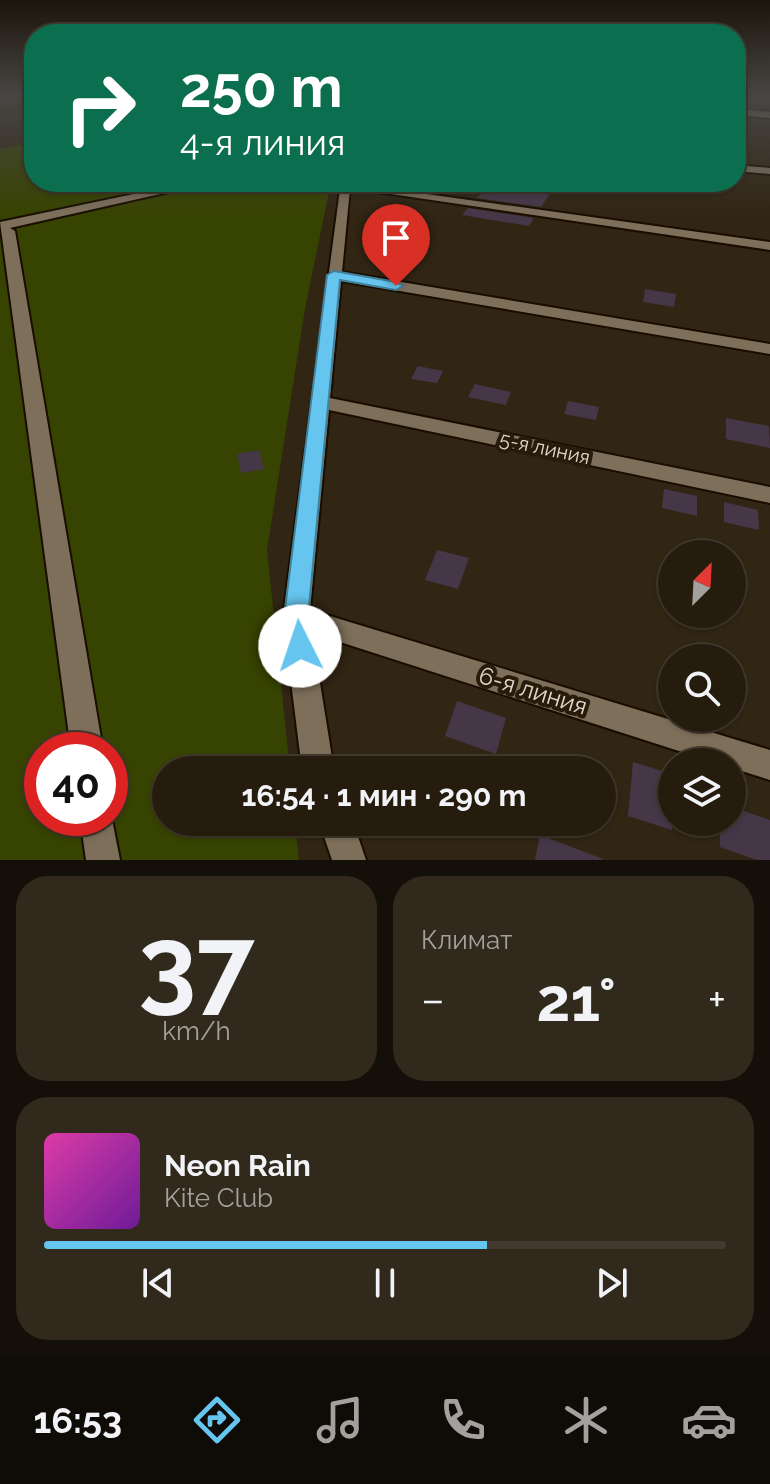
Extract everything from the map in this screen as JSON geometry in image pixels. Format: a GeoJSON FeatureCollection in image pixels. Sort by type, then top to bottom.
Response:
{"type":"FeatureCollection","features":[{"type":"Feature","properties":{"kind":"street"},"geometry":{"type":"LineString","coordinates":[[746,169],[770,171]]}},
{"type":"Feature","properties":{"kind":"street"},"geometry":{"type":"LineString","coordinates":[[84,732],[4,229],[164,192]]}},
{"type":"Feature","properties":{"kind":"street"},"geometry":{"type":"LineString","coordinates":[[316,756],[296,617],[343,192]]}},
{"type":"Feature","properties":{"kind":"street"},"geometry":{"type":"LineString","coordinates":[[405,192],[770,246]]}},
{"type":"Feature","properties":{"kind":"street"},"geometry":{"type":"LineString","coordinates":[[334,275],[770,349]]}},
{"type":"Feature","properties":{"kind":"street","name":"5-я линия"},"geometry":{"type":"LineString","coordinates":[[320,402],[770,495]]}},
{"type":"Feature","properties":{"kind":"street","name":"6-я линия"},"geometry":{"type":"LineString","coordinates":[[296,617],[770,765]]}},
{"type":"Feature","properties":{"kind":"street"},"geometry":{"type":"LineString","coordinates":[[100,836],[103,860]]}},
{"type":"Feature","properties":{"kind":"street"},"geometry":{"type":"LineString","coordinates":[[341,836],[349,860]]}},
{"type":"Feature","properties":{"kind":"green space"},"geometry":{"type":"Polygon","coordinates":[[[24,144],[24,192],[329,192],[305,309],[267,550],[289,756],[152,756],[152,836],[296,836],[299,860],[0,860],[0,149],[24,144]]]}},
{"type":"Feature","properties":{"kind":"building"},"geometry":{"type":"Polygon","coordinates":[[[482,192],[551,192],[541,207],[477,198],[482,192]]]}},
{"type":"Feature","properties":{"kind":"building"},"geometry":{"type":"Polygon","coordinates":[[[468,208],[534,218],[529,226],[462,215],[468,208]]]}},
{"type":"Feature","properties":{"kind":"building"},"geometry":{"type":"Polygon","coordinates":[[[645,289],[676,294],[674,307],[643,302],[645,289]]]}},
{"type":"Feature","properties":{"kind":"building"},"geometry":{"type":"Polygon","coordinates":[[[418,366],[443,371],[437,383],[411,379],[418,366]]]}},
{"type":"Feature","properties":{"kind":"building"},"geometry":{"type":"Polygon","coordinates":[[[475,384],[511,392],[506,405],[468,397],[475,384]]]}},
{"type":"Feature","properties":{"kind":"building"},"geometry":{"type":"Polygon","coordinates":[[[568,401],[599,407],[596,420],[564,414],[568,401]]]}},
{"type":"Feature","properties":{"kind":"building"},"geometry":{"type":"Polygon","coordinates":[[[726,418],[769,426],[770,448],[726,439],[726,418]]]}},
{"type":"Feature","properties":{"kind":"building"},"geometry":{"type":"Polygon","coordinates":[[[259,450],[264,469],[241,473],[237,454],[259,450]]]}},
{"type":"Feature","properties":{"kind":"building"},"geometry":{"type":"Polygon","coordinates":[[[664,489],[697,496],[697,516],[662,508],[664,489]]]}},
{"type":"Feature","properties":{"kind":"building"},"geometry":{"type":"Polygon","coordinates":[[[724,502],[758,510],[759,530],[724,522],[724,502]]]}},
{"type":"Feature","properties":{"kind":"building"},"geometry":{"type":"Polygon","coordinates":[[[437,550],[469,558],[458,589],[425,580],[437,550]]]}},
{"type":"Feature","properties":{"kind":"building"},"geometry":{"type":"Polygon","coordinates":[[[457,701],[506,718],[496,754],[445,736],[457,701]]]}},
{"type":"Feature","properties":{"kind":"building"},"geometry":{"type":"Polygon","coordinates":[[[633,762],[658,770],[658,826],[628,816],[633,762]]]}},
{"type":"Feature","properties":{"kind":"building"},"geometry":{"type":"Polygon","coordinates":[[[746,812],[770,820],[770,860],[757,860],[720,847],[720,836],[746,836],[746,812]]]}},
{"type":"Feature","properties":{"kind":"building"},"geometry":{"type":"Polygon","coordinates":[[[540,836],[603,859],[602,860],[535,860],[540,836]]]}},
{"type":"Feature","properties":{"kind":"route"},"geometry":{"type":"LineString","coordinates":[[300,646],[296,617],[334,275],[396,286]]}}]}
